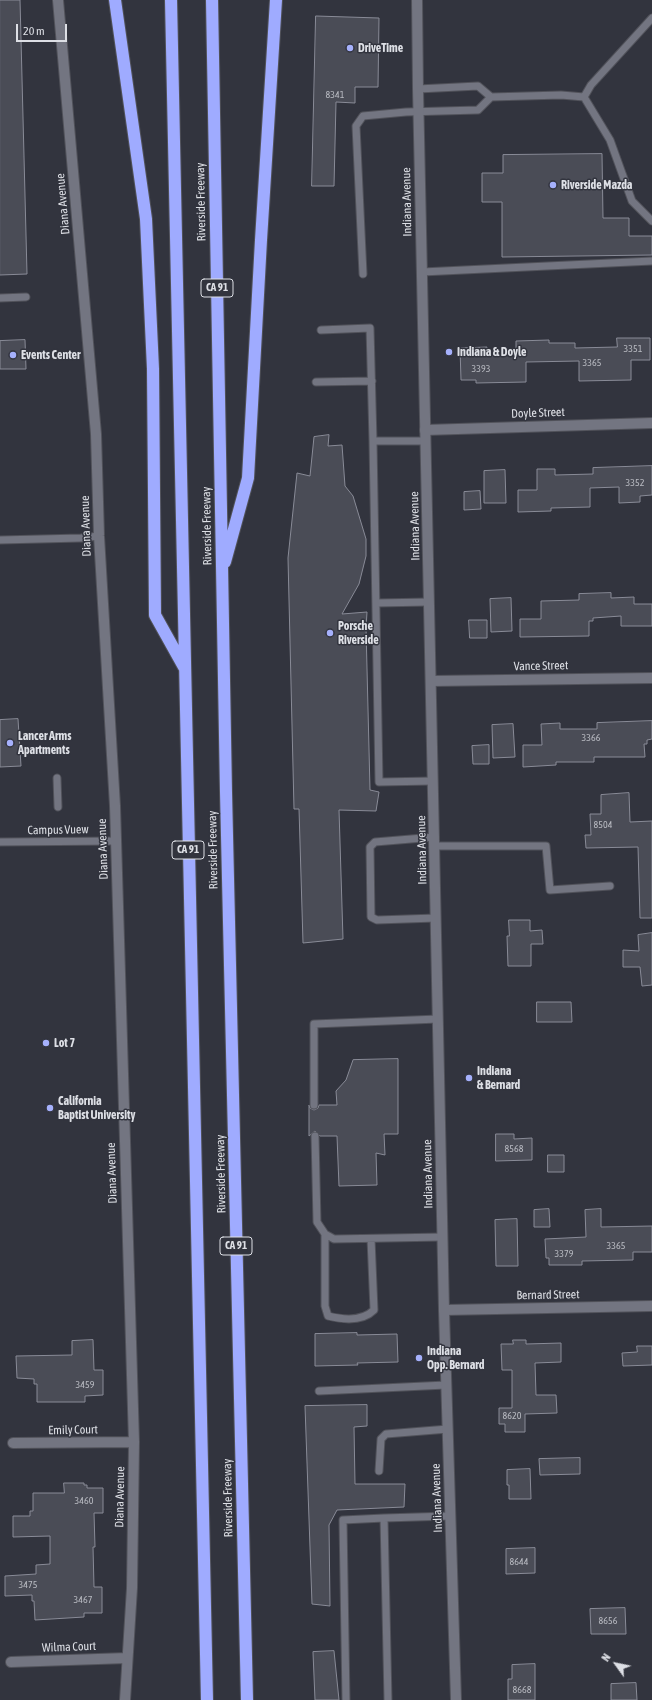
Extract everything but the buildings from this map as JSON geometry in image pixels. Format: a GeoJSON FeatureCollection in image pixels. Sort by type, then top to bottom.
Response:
{"type":"FeatureCollection","features":[{"type":"Feature","properties":{"kind":"highway"},"geometry":{"type":"LineString","coordinates":[[116,0],[146,219],[153,369],[155,615],[184,669]]}},
{"type":"Feature","properties":{"kind":"highway","name":"Riverside Freeway"},"geometry":{"type":"LineString","coordinates":[[171,0],[207,1700]]}},
{"type":"Feature","properties":{"kind":"highway","name":"Riverside Freeway"},"geometry":{"type":"LineString","coordinates":[[212,0],[222,575],[247,1700]]}},
{"type":"Feature","properties":{"kind":"highway"},"geometry":{"type":"LineString","coordinates":[[222,575],[248,478],[276,0]]}},
{"type":"Feature","properties":{"kind":"street","name":"Diana Avenue"},"geometry":{"type":"LineString","coordinates":[[58,0],[96,434],[99,536],[116,841],[134,1442],[132,1588],[125,1700]]}},
{"type":"Feature","properties":{"kind":"street","name":"Indiana Avenue"},"geometry":{"type":"LineString","coordinates":[[417,0],[418,112],[430,602],[444,1310],[456,1700]]}},
{"type":"Feature","properties":{"kind":"street","name":"Doyle Street"},"geometry":{"type":"LineString","coordinates":[[426,430],[652,423]]}},
{"type":"Feature","properties":{"kind":"street","name":"Vance Street"},"geometry":{"type":"LineString","coordinates":[[431,681],[652,678]]}},
{"type":"Feature","properties":{"kind":"street","name":"Bernard Street"},"geometry":{"type":"LineString","coordinates":[[444,1310],[652,1306]]}},
{"type":"Feature","properties":{"kind":"street","name":"Emily Court"},"geometry":{"type":"LineString","coordinates":[[13,1443],[134,1442]]}},
{"type":"Feature","properties":{"kind":"street","name":"Wilma Court"},"geometry":{"type":"LineString","coordinates":[[11,1662],[127,1658]]}},
{"type":"Feature","properties":{"kind":"lane"},"geometry":{"type":"LineString","coordinates":[[584,97],[591,85],[652,18]]}},
{"type":"Feature","properties":{"kind":"lane"},"geometry":{"type":"LineString","coordinates":[[418,89],[478,86],[491,97],[562,95],[584,97]]}},
{"type":"Feature","properties":{"kind":"lane"},"geometry":{"type":"LineString","coordinates":[[363,274],[356,126],[363,116],[430,111],[478,110],[491,97]]}},
{"type":"Feature","properties":{"kind":"lane"},"geometry":{"type":"LineString","coordinates":[[584,97],[610,140],[632,201],[652,221]]}},
{"type":"Feature","properties":{"kind":"lane"},"geometry":{"type":"LineString","coordinates":[[422,272],[652,261]]}},
{"type":"Feature","properties":{"kind":"lane"},"geometry":{"type":"LineString","coordinates":[[0,298],[26,297]]}},
{"type":"Feature","properties":{"kind":"lane"},"geometry":{"type":"LineString","coordinates":[[321,330],[370,328],[379,782],[433,781]]}},
{"type":"Feature","properties":{"kind":"lane"},"geometry":{"type":"LineString","coordinates":[[316,382],[372,381]]}},
{"type":"Feature","properties":{"kind":"lane"},"geometry":{"type":"LineString","coordinates":[[373,441],[426,440]]}},
{"type":"Feature","properties":{"kind":"lane"},"geometry":{"type":"LineString","coordinates":[[0,540],[81,538],[99,536]]}},
{"type":"Feature","properties":{"kind":"lane"},"geometry":{"type":"LineString","coordinates":[[376,602],[430,602]]}},
{"type":"Feature","properties":{"kind":"lane"},"geometry":{"type":"LineString","coordinates":[[57,778],[58,808]]}},
{"type":"Feature","properties":{"kind":"lane","name":"Campus Vuew"},"geometry":{"type":"LineString","coordinates":[[0,842],[116,841]]}},
{"type":"Feature","properties":{"kind":"lane"},"geometry":{"type":"LineString","coordinates":[[436,918],[377,920],[371,917],[370,847],[375,842],[435,842],[546,846],[550,890],[610,886]]}},
{"type":"Feature","properties":{"kind":"lane"},"geometry":{"type":"LineString","coordinates":[[314,1104],[314,1024],[438,1019]]}},
{"type":"Feature","properties":{"kind":"lane"},"geometry":{"type":"LineString","coordinates":[[315,1136],[317,1222],[326,1234],[334,1239],[443,1237]]}},
{"type":"Feature","properties":{"kind":"lane"},"geometry":{"type":"LineString","coordinates":[[326,1234],[324,1306],[328,1316],[343,1320],[368,1316],[374,1310],[370,1238]]}},
{"type":"Feature","properties":{"kind":"lane"},"geometry":{"type":"LineString","coordinates":[[319,1390],[446,1385]]}},
{"type":"Feature","properties":{"kind":"lane"},"geometry":{"type":"LineString","coordinates":[[379,1471],[381,1439],[386,1434],[448,1429]]}},
{"type":"Feature","properties":{"kind":"lane"},"geometry":{"type":"LineString","coordinates":[[346,1700],[343,1520],[450,1516]]}},
{"type":"Feature","properties":{"kind":"lane"},"geometry":{"type":"LineString","coordinates":[[384,1518],[388,1700]]}},
{"type":"Feature","properties":{"kind":"place","name":"DriveTime"},"geometry":{"type":"Point","coordinates":[350,48]}},
{"type":"Feature","properties":{"kind":"place","name":"Riverside Mazda"},"geometry":{"type":"Point","coordinates":[553,185]}},
{"type":"Feature","properties":{"kind":"place","name":"Indiana & Doyle"},"geometry":{"type":"Point","coordinates":[449,352]}},
{"type":"Feature","properties":{"kind":"place","name":"Events Center"},"geometry":{"type":"Point","coordinates":[13,355]}},
{"type":"Feature","properties":{"kind":"place","name":"Porsche Riverside"},"geometry":{"type":"Point","coordinates":[330,633]}},
{"type":"Feature","properties":{"kind":"place","name":"Lancer Arms Apartments"},"geometry":{"type":"Point","coordinates":[10,743]}},
{"type":"Feature","properties":{"kind":"place","name":"Lot 7"},"geometry":{"type":"Point","coordinates":[46,1043]}},
{"type":"Feature","properties":{"kind":"place","name":"Indiana & Bernard"},"geometry":{"type":"Point","coordinates":[469,1078]}},
{"type":"Feature","properties":{"kind":"place","name":"California Baptist University"},"geometry":{"type":"Point","coordinates":[50,1108]}},
{"type":"Feature","properties":{"kind":"place","name":"Indiana Opp. Bernard"},"geometry":{"type":"Point","coordinates":[419,1358]}}]}
